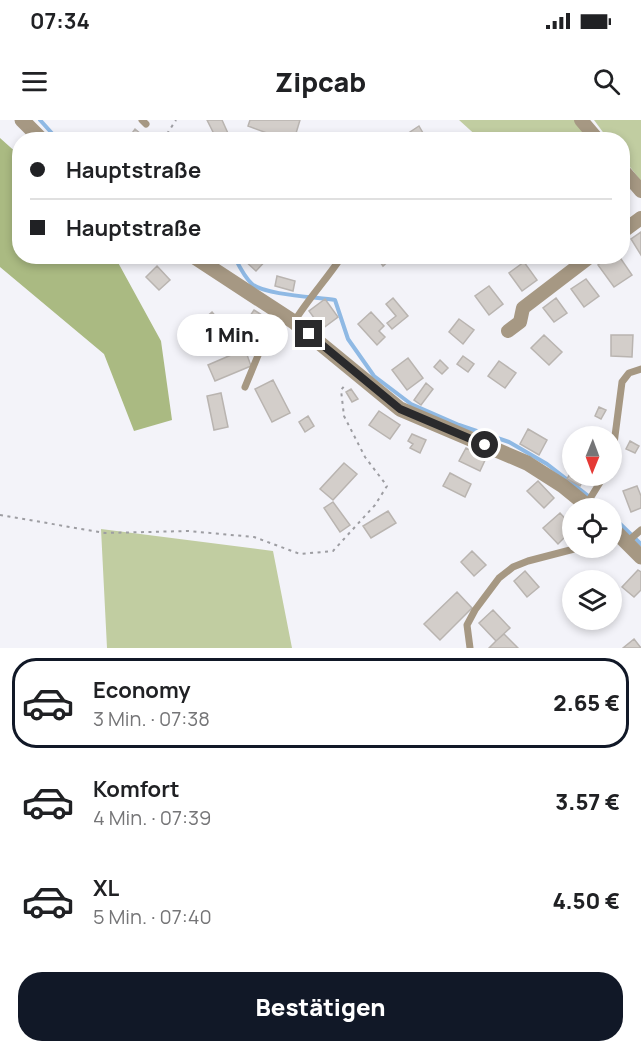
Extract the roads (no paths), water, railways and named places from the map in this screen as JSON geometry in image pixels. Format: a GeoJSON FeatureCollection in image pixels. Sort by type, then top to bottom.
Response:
{"type":"FeatureCollection","features":[{"type":"Feature","properties":{"kind":"street"},"geometry":{"type":"LineString","coordinates":[[22,120],[34,132]]}},
{"type":"Feature","properties":{"kind":"street"},"geometry":{"type":"LineString","coordinates":[[581,120],[591,132]]}},
{"type":"Feature","properties":{"kind":"street"},"geometry":{"type":"LineString","coordinates":[[630,178],[641,191]]}},
{"type":"Feature","properties":{"kind":"street"},"geometry":{"type":"LineString","coordinates":[[205,264],[288,318],[400,409],[527,463],[579,498]]}},
{"type":"Feature","properties":{"kind":"street"},"geometry":{"type":"LineString","coordinates":[[508,331],[520,322],[523,308],[581,264]]}},
{"type":"Feature","properties":{"kind":"street"},"geometry":{"type":"LineString","coordinates":[[622,540],[641,557]]}},
{"type":"Feature","properties":{"kind":"lane"},"geometry":{"type":"LineString","coordinates":[[245,387],[259,353],[270,338],[318,289],[336,264]]}},
{"type":"Feature","properties":{"kind":"lane"},"geometry":{"type":"LineString","coordinates":[[616,426],[622,382],[629,373],[641,369]]}},
{"type":"Feature","properties":{"kind":"lane"},"geometry":{"type":"LineString","coordinates":[[622,535],[641,530]]}},
{"type":"Feature","properties":{"kind":"lane"},"geometry":{"type":"LineString","coordinates":[[470,648],[467,625],[475,610],[499,578],[513,567],[562,552]]}},
{"type":"Feature","properties":{"kind":"waterway"},"geometry":{"type":"LineString","coordinates":[[40,120],[51,132]]}},
{"type":"Feature","properties":{"kind":"waterway"},"geometry":{"type":"LineString","coordinates":[[238,264],[252,284],[259,288],[279,293],[335,300],[348,339],[374,376],[411,404],[459,425],[509,442],[547,464],[591,498]]}},
{"type":"Feature","properties":{"kind":"waterway"},"geometry":{"type":"LineString","coordinates":[[622,526],[641,544]]}}]}
